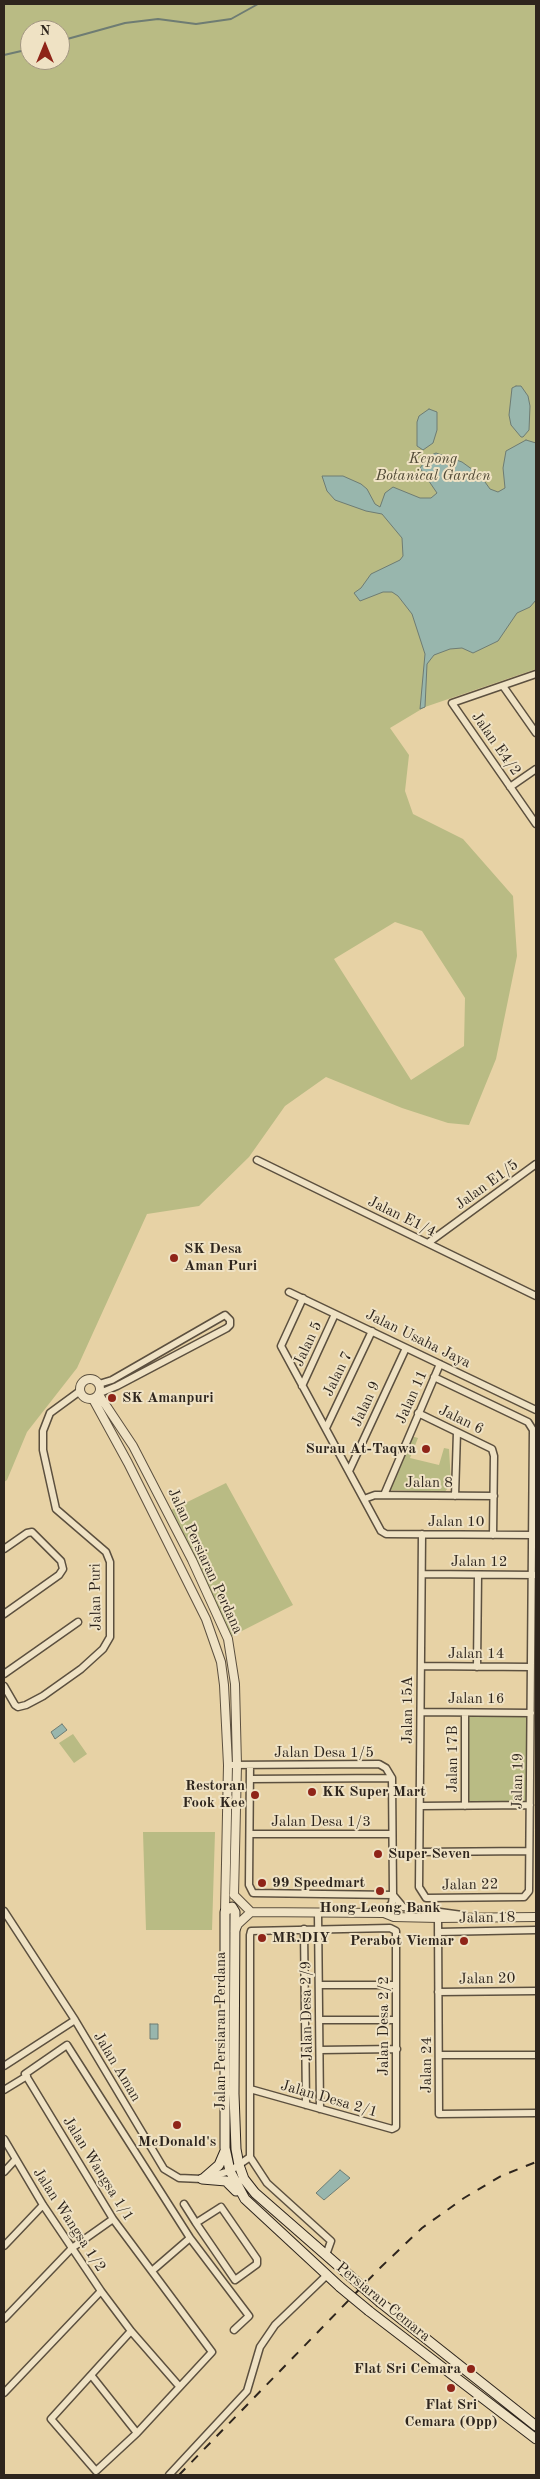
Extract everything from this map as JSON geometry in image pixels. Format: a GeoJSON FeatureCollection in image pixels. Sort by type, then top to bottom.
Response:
{"type":"FeatureCollection","features":[{"type":"Feature","properties":{"kind":"main road","name":"Jalan Persiaran Perdana"},"geometry":{"type":"LineString","coordinates":[[230,2170],[225,2148],[225,1912],[232,1907],[235,1912],[234,2101],[239,2165]]}},
{"type":"Feature","properties":{"kind":"main road"},"geometry":{"type":"LineString","coordinates":[[202,2179],[219,2165],[225,2148]]}},
{"type":"Feature","properties":{"kind":"main road","name":"Persiaran Cemara"},"geometry":{"type":"LineString","coordinates":[[239,2165],[244,2179],[256,2193],[326,2255],[381,2303],[536,2426]]}},
{"type":"Feature","properties":{"kind":"main road","name":"Persiaran Cemara"},"geometry":{"type":"LineString","coordinates":[[230,2170],[245,2200],[340,2287],[536,2439]]}},
{"type":"Feature","properties":{"kind":"main road"},"geometry":{"type":"LineString","coordinates":[[202,2179],[226,2181],[245,2200]]}},
{"type":"Feature","properties":{"kind":"street"},"geometry":{"type":"LineString","coordinates":[[536,674],[503,686],[536,733]]}},
{"type":"Feature","properties":{"kind":"street","name":"Jalan E4/2"},"geometry":{"type":"LineString","coordinates":[[503,686],[452,703],[536,824]]}},
{"type":"Feature","properties":{"kind":"street"},"geometry":{"type":"LineString","coordinates":[[510,787],[536,769]]}},
{"type":"Feature","properties":{"kind":"street","name":"Jalan E1/4"},"geometry":{"type":"LineString","coordinates":[[257,1160],[536,1296]]}},
{"type":"Feature","properties":{"kind":"street","name":"Jalan E1/5"},"geometry":{"type":"LineString","coordinates":[[428,1243],[536,1164]]}},
{"type":"Feature","properties":{"kind":"street","name":"Jalan Usaha Jaya"},"geometry":{"type":"LineString","coordinates":[[289,1292],[536,1410]]}},
{"type":"Feature","properties":{"kind":"street"},"geometry":{"type":"LineString","coordinates":[[303,1298],[281,1344],[282,1348],[364,1499]]}},
{"type":"Feature","properties":{"kind":"street","name":"Jalan 5"},"geometry":{"type":"LineString","coordinates":[[302,1386],[335,1314]]}},
{"type":"Feature","properties":{"kind":"street"},"geometry":{"type":"LineString","coordinates":[[225,1315],[231,1321],[227,1328],[117,1386],[97,1396],[83,1397],[80,1391],[81,1384],[86,1380],[93,1380],[99,1384],[112,1380],[225,1315]]}},
{"type":"Feature","properties":{"kind":"street","name":"Jalan 7"},"geometry":{"type":"LineString","coordinates":[[326,1428],[372,1331]]}},
{"type":"Feature","properties":{"kind":"street","name":"Jalan 9"},"geometry":{"type":"LineString","coordinates":[[348,1471],[406,1348]]}},
{"type":"Feature","properties":{"kind":"street","name":"Jalan 11"},"geometry":{"type":"LineString","coordinates":[[384,1495],[440,1364]]}},
{"type":"Feature","properties":{"kind":"street"},"geometry":{"type":"LineString","coordinates":[[434,1377],[528,1422],[533,1430],[532,1535],[534,1575]]}},
{"type":"Feature","properties":{"kind":"street"},"geometry":{"type":"LineString","coordinates":[[97,1396],[99,1384]]}},
{"type":"Feature","properties":{"kind":"street","name":"Jalan Puri"},"geometry":{"type":"LineString","coordinates":[[4,1686],[18,1707],[44,1696],[81,1669],[103,1649],[110,1637],[110,1562],[106,1552],[56,1508],[43,1450],[44,1431],[50,1413],[80,1391]]}},
{"type":"Feature","properties":{"kind":"street","name":"Jalan Persiaran Perdana"},"geometry":{"type":"LineString","coordinates":[[97,1396],[143,1463],[192,1560],[228,1639],[235,1684],[237,1765],[234,1895]]}},
{"type":"Feature","properties":{"kind":"street","name":"Jalan Persiaran Perdana"},"geometry":{"type":"LineString","coordinates":[[97,1396],[216,1644],[224,1685],[228,1765],[225,1912]]}},
{"type":"Feature","properties":{"kind":"street","name":"Jalan 6"},"geometry":{"type":"LineString","coordinates":[[418,1413],[492,1450],[494,1456],[494,1496]]}},
{"type":"Feature","properties":{"kind":"street"},"geometry":{"type":"LineString","coordinates":[[455,1496],[457,1432]]}},
{"type":"Feature","properties":{"kind":"street","name":"Jalan 8"},"geometry":{"type":"LineString","coordinates":[[364,1499],[384,1495],[494,1496]]}},
{"type":"Feature","properties":{"kind":"street"},"geometry":{"type":"LineString","coordinates":[[494,1496],[494,1534]]}},
{"type":"Feature","properties":{"kind":"street","name":"Jalan 10"},"geometry":{"type":"LineString","coordinates":[[364,1499],[380,1530],[386,1534],[532,1535]]}},
{"type":"Feature","properties":{"kind":"street"},"geometry":{"type":"LineString","coordinates":[[4,1549],[27,1533],[32,1532],[61,1561],[62,1569],[59,1575],[4,1614]]}},
{"type":"Feature","properties":{"kind":"street","name":"Jalan 15A"},"geometry":{"type":"LineString","coordinates":[[419,1886],[422,1534]]}},
{"type":"Feature","properties":{"kind":"street","name":"Jalan 12"},"geometry":{"type":"LineString","coordinates":[[422,1574],[534,1575]]}},
{"type":"Feature","properties":{"kind":"street"},"geometry":{"type":"LineString","coordinates":[[477,1667],[478,1575]]}},
{"type":"Feature","properties":{"kind":"street","name":"Jalan 19"},"geometry":{"type":"LineString","coordinates":[[528,1894],[534,1575]]}},
{"type":"Feature","properties":{"kind":"street"},"geometry":{"type":"LineString","coordinates":[[4,1674],[78,1622]]}},
{"type":"Feature","properties":{"kind":"street","name":"Jalan 14"},"geometry":{"type":"LineString","coordinates":[[421,1666],[532,1667]]}},
{"type":"Feature","properties":{"kind":"street","name":"Jalan 16"},"geometry":{"type":"LineString","coordinates":[[420,1712],[531,1713]]}},
{"type":"Feature","properties":{"kind":"street","name":"Jalan 17B"},"geometry":{"type":"LineString","coordinates":[[465,1712],[465,1806]]}},
{"type":"Feature","properties":{"kind":"street","name":"Jalan Desa 1/5"},"geometry":{"type":"LineString","coordinates":[[228,1765],[379,1764],[386,1768],[392,1778]]}},
{"type":"Feature","properties":{"kind":"street"},"geometry":{"type":"LineString","coordinates":[[250,1765],[249,1885],[253,1893],[258,1895],[393,1895]]}},
{"type":"Feature","properties":{"kind":"street"},"geometry":{"type":"LineString","coordinates":[[384,1913],[392,1903],[393,1895],[392,1778]]}},
{"type":"Feature","properties":{"kind":"street","name":"Jalan Desa 1/5"},"geometry":{"type":"LineString","coordinates":[[250,1780],[392,1778]]}},
{"type":"Feature","properties":{"kind":"street"},"geometry":{"type":"LineString","coordinates":[[420,1806],[530,1806]]}},
{"type":"Feature","properties":{"kind":"street","name":"Jalan Desa 1/3"},"geometry":{"type":"LineString","coordinates":[[250,1834],[392,1834]]}},
{"type":"Feature","properties":{"kind":"street"},"geometry":{"type":"LineString","coordinates":[[420,1852],[529,1851]]}},
{"type":"Feature","properties":{"kind":"street","name":"Jalan 22"},"geometry":{"type":"LineString","coordinates":[[419,1886],[426,1898],[524,1897],[528,1894]]}},
{"type":"Feature","properties":{"kind":"street"},"geometry":{"type":"LineString","coordinates":[[224,1895],[234,1895],[251,1912]]}},
{"type":"Feature","properties":{"kind":"street"},"geometry":{"type":"LineString","coordinates":[[393,1895],[403,1907],[466,1916]]}},
{"type":"Feature","properties":{"kind":"street","name":"Jalan Aman"},"geometry":{"type":"LineString","coordinates":[[4,1911],[75,2020],[164,2169],[179,2178],[202,2179],[239,2165]]}},
{"type":"Feature","properties":{"kind":"street"},"geometry":{"type":"LineString","coordinates":[[235,1933],[238,1924],[251,1912],[384,1913],[394,1917],[438,1918],[466,1916],[536,1917]]}},
{"type":"Feature","properties":{"kind":"street","name":"Jalan Desa 2/9"},"geometry":{"type":"LineString","coordinates":[[318,1913],[320,2109]]}},
{"type":"Feature","properties":{"kind":"street","name":"Jalan 24"},"geometry":{"type":"LineString","coordinates":[[438,1918],[440,2114],[536,2113]]}},
{"type":"Feature","properties":{"kind":"street","name":"Jalan Desa 2/2"},"geometry":{"type":"LineString","coordinates":[[318,1929],[390,1928],[396,1931],[397,2122]]}},
{"type":"Feature","properties":{"kind":"street"},"geometry":{"type":"LineString","coordinates":[[304,1929],[306,2105]]}},
{"type":"Feature","properties":{"kind":"street"},"geometry":{"type":"LineString","coordinates":[[318,1929],[251,1931],[250,2157],[267,2183],[331,2241],[326,2255]]}},
{"type":"Feature","properties":{"kind":"street","name":"Jalan 18"},"geometry":{"type":"LineString","coordinates":[[438,1932],[536,1930]]}},
{"type":"Feature","properties":{"kind":"street"},"geometry":{"type":"LineString","coordinates":[[319,1985],[396,1985]]}},
{"type":"Feature","properties":{"kind":"street","name":"Jalan 20"},"geometry":{"type":"LineString","coordinates":[[438,1992],[536,1991]]}},
{"type":"Feature","properties":{"kind":"street"},"geometry":{"type":"LineString","coordinates":[[4,2066],[75,2020]]}},
{"type":"Feature","properties":{"kind":"street"},"geometry":{"type":"LineString","coordinates":[[319,2020],[396,2020]]}},
{"type":"Feature","properties":{"kind":"street"},"geometry":{"type":"LineString","coordinates":[[4,2090],[67,2045],[190,2238],[249,2316],[234,2330]]}},
{"type":"Feature","properties":{"kind":"street"},"geometry":{"type":"LineString","coordinates":[[320,2050],[396,2049]]}},
{"type":"Feature","properties":{"kind":"street"},"geometry":{"type":"LineString","coordinates":[[439,2055],[536,2055]]}},
{"type":"Feature","properties":{"kind":"street","name":"Jalan Wangsa 1/1"},"geometry":{"type":"LineString","coordinates":[[26,2074],[112,2219],[154,2272],[212,2352],[179,2386]]}},
{"type":"Feature","properties":{"kind":"street","name":"Jalan Desa 2/1"},"geometry":{"type":"LineString","coordinates":[[250,2089],[392,2129],[396,2127],[397,2122]]}},
{"type":"Feature","properties":{"kind":"street","name":"Jalan Wangsa 1/2"},"geometry":{"type":"LineString","coordinates":[[4,2139],[43,2205],[101,2291],[131,2331],[179,2386]]}},
{"type":"Feature","properties":{"kind":"street"},"geometry":{"type":"LineString","coordinates":[[239,2165],[250,2157]]}},
{"type":"Feature","properties":{"kind":"street"},"geometry":{"type":"LineString","coordinates":[[4,2172],[15,2160]]}},
{"type":"Feature","properties":{"kind":"street"},"geometry":{"type":"LineString","coordinates":[[184,2204],[235,2280]]}},
{"type":"Feature","properties":{"kind":"street"},"geometry":{"type":"LineString","coordinates":[[4,2246],[43,2205]]}},
{"type":"Feature","properties":{"kind":"street"},"geometry":{"type":"LineString","coordinates":[[196,2223],[221,2208],[257,2259],[256,2264],[226,2286]]}},
{"type":"Feature","properties":{"kind":"street"},"geometry":{"type":"LineString","coordinates":[[4,2320],[72,2248],[112,2219]]}},
{"type":"Feature","properties":{"kind":"street"},"geometry":{"type":"LineString","coordinates":[[154,2272],[190,2238]]}},
{"type":"Feature","properties":{"kind":"street"},"geometry":{"type":"LineString","coordinates":[[169,2475],[247,2391],[260,2347],[275,2325],[327,2275]]}},
{"type":"Feature","properties":{"kind":"street"},"geometry":{"type":"LineString","coordinates":[[4,2393],[101,2291]]}},
{"type":"Feature","properties":{"kind":"street"},"geometry":{"type":"LineString","coordinates":[[131,2331],[51,2419],[96,2471],[137,2433],[179,2386]]}},
{"type":"Feature","properties":{"kind":"street"},"geometry":{"type":"LineString","coordinates":[[92,2375],[137,2433]]}},
{"type":"Feature","properties":{"kind":"green space","name":"Kepong Botanical Garden"},"geometry":{"type":"Polygon","coordinates":[[[4,4],[536,4],[536,669],[425,707],[390,728],[409,755],[405,791],[413,814],[463,839],[513,896],[517,956],[496,1059],[469,1125],[448,1123],[402,1108],[326,1077],[285,1106],[249,1157],[199,1206],[147,1214],[77,1368],[27,1432],[7,1480],[4,1482],[4,4]],[[395,922],[334,959],[411,1080],[464,1046],[465,998],[422,931],[395,922]]]}},
{"type":"Feature","properties":{"kind":"green space"},"geometry":{"type":"Polygon","coordinates":[[[411,1436],[418,1438],[410,1458],[439,1465],[444,1448],[449,1449],[451,1483],[445,1492],[389,1490],[411,1436]]]}},
{"type":"Feature","properties":{"kind":"green space"},"geometry":{"type":"Polygon","coordinates":[[[226,1483],[293,1605],[228,1638],[169,1511],[226,1483]]]}},
{"type":"Feature","properties":{"kind":"green space"},"geometry":{"type":"Polygon","coordinates":[[[465,1713],[531,1713],[530,1805],[465,1806],[465,1713]]]}},
{"type":"Feature","properties":{"kind":"green space"},"geometry":{"type":"Polygon","coordinates":[[[73,1734],[87,1754],[74,1763],[59,1743],[73,1734]]]}},
{"type":"Feature","properties":{"kind":"green space"},"geometry":{"type":"Polygon","coordinates":[[[143,1832],[215,1832],[212,1930],[146,1930],[143,1832]]]}},
{"type":"Feature","properties":{"kind":"water"},"geometry":{"type":"Polygon","coordinates":[[[521,386],[528,396],[530,406],[529,430],[523,437],[511,425],[509,415],[512,388],[521,386]]]}},
{"type":"Feature","properties":{"kind":"water"},"geometry":{"type":"Polygon","coordinates":[[[429,409],[437,412],[437,430],[433,443],[423,450],[417,446],[417,422],[419,416],[429,409]]]}},
{"type":"Feature","properties":{"kind":"water"},"geometry":{"type":"Polygon","coordinates":[[[526,440],[536,443],[536,600],[530,607],[517,613],[498,641],[473,653],[462,648],[450,649],[434,655],[427,664],[425,707],[420,709],[425,654],[412,614],[398,596],[392,592],[383,592],[360,601],[354,593],[361,588],[371,574],[400,560],[403,556],[402,538],[382,514],[366,511],[335,500],[327,491],[322,476],[343,476],[361,484],[367,489],[375,504],[380,507],[385,493],[393,487],[420,498],[431,498],[437,493],[420,468],[429,456],[436,453],[462,462],[480,475],[490,489],[498,492],[505,488],[503,468],[506,451],[526,440]]]}},
{"type":"Feature","properties":{"kind":"water"},"geometry":{"type":"Polygon","coordinates":[[[62,1724],[67,1730],[55,1739],[51,1732],[62,1724]]]}},
{"type":"Feature","properties":{"kind":"water"},"geometry":{"type":"Polygon","coordinates":[[[150,2024],[158,2024],[158,2039],[150,2039],[150,2024]]]}},
{"type":"Feature","properties":{"kind":"water"},"geometry":{"type":"Polygon","coordinates":[[[340,2170],[350,2178],[324,2200],[316,2193],[340,2170]]]}},
{"type":"Feature","properties":{"kind":"waterway"},"geometry":{"type":"LineString","coordinates":[[70,38],[125,23],[158,19],[196,24],[231,19],[258,4]]}},
{"type":"Feature","properties":{"kind":"waterway"},"geometry":{"type":"LineString","coordinates":[[4,55],[20,51]]}},
{"type":"Feature","properties":{"kind":"railway"},"geometry":{"type":"LineString","coordinates":[[179,2475],[381,2267],[422,2228],[464,2198],[501,2176],[536,2162]]}},
{"type":"Feature","properties":{"kind":"place","name":"SK Desa Aman Puri"},"geometry":{"type":"Point","coordinates":[174,1258]}},
{"type":"Feature","properties":{"kind":"place","name":"SK Amanpuri"},"geometry":{"type":"Point","coordinates":[112,1398]}},
{"type":"Feature","properties":{"kind":"place","name":"Surau At-Taqwa"},"geometry":{"type":"Point","coordinates":[426,1449]}},
{"type":"Feature","properties":{"kind":"place","name":"KK Super Mart"},"geometry":{"type":"Point","coordinates":[312,1792]}},
{"type":"Feature","properties":{"kind":"place","name":"Restoran Fook Kee"},"geometry":{"type":"Point","coordinates":[255,1795]}},
{"type":"Feature","properties":{"kind":"place","name":"Super Seven"},"geometry":{"type":"Point","coordinates":[378,1854]}},
{"type":"Feature","properties":{"kind":"place","name":"99 Speedmart"},"geometry":{"type":"Point","coordinates":[262,1883]}},
{"type":"Feature","properties":{"kind":"place","name":"Hong Leong Bank"},"geometry":{"type":"Point","coordinates":[380,1891]}},
{"type":"Feature","properties":{"kind":"place","name":"MR.DIY"},"geometry":{"type":"Point","coordinates":[262,1938]}},
{"type":"Feature","properties":{"kind":"place","name":"Perabot Vicmar"},"geometry":{"type":"Point","coordinates":[464,1941]}},
{"type":"Feature","properties":{"kind":"place","name":"McDonald's"},"geometry":{"type":"Point","coordinates":[177,2125]}},
{"type":"Feature","properties":{"kind":"place","name":"Flat Sri Cemara"},"geometry":{"type":"Point","coordinates":[471,2369]}},
{"type":"Feature","properties":{"kind":"place","name":"Flat Sri Cemara (Opp)"},"geometry":{"type":"Point","coordinates":[451,2388]}}]}
